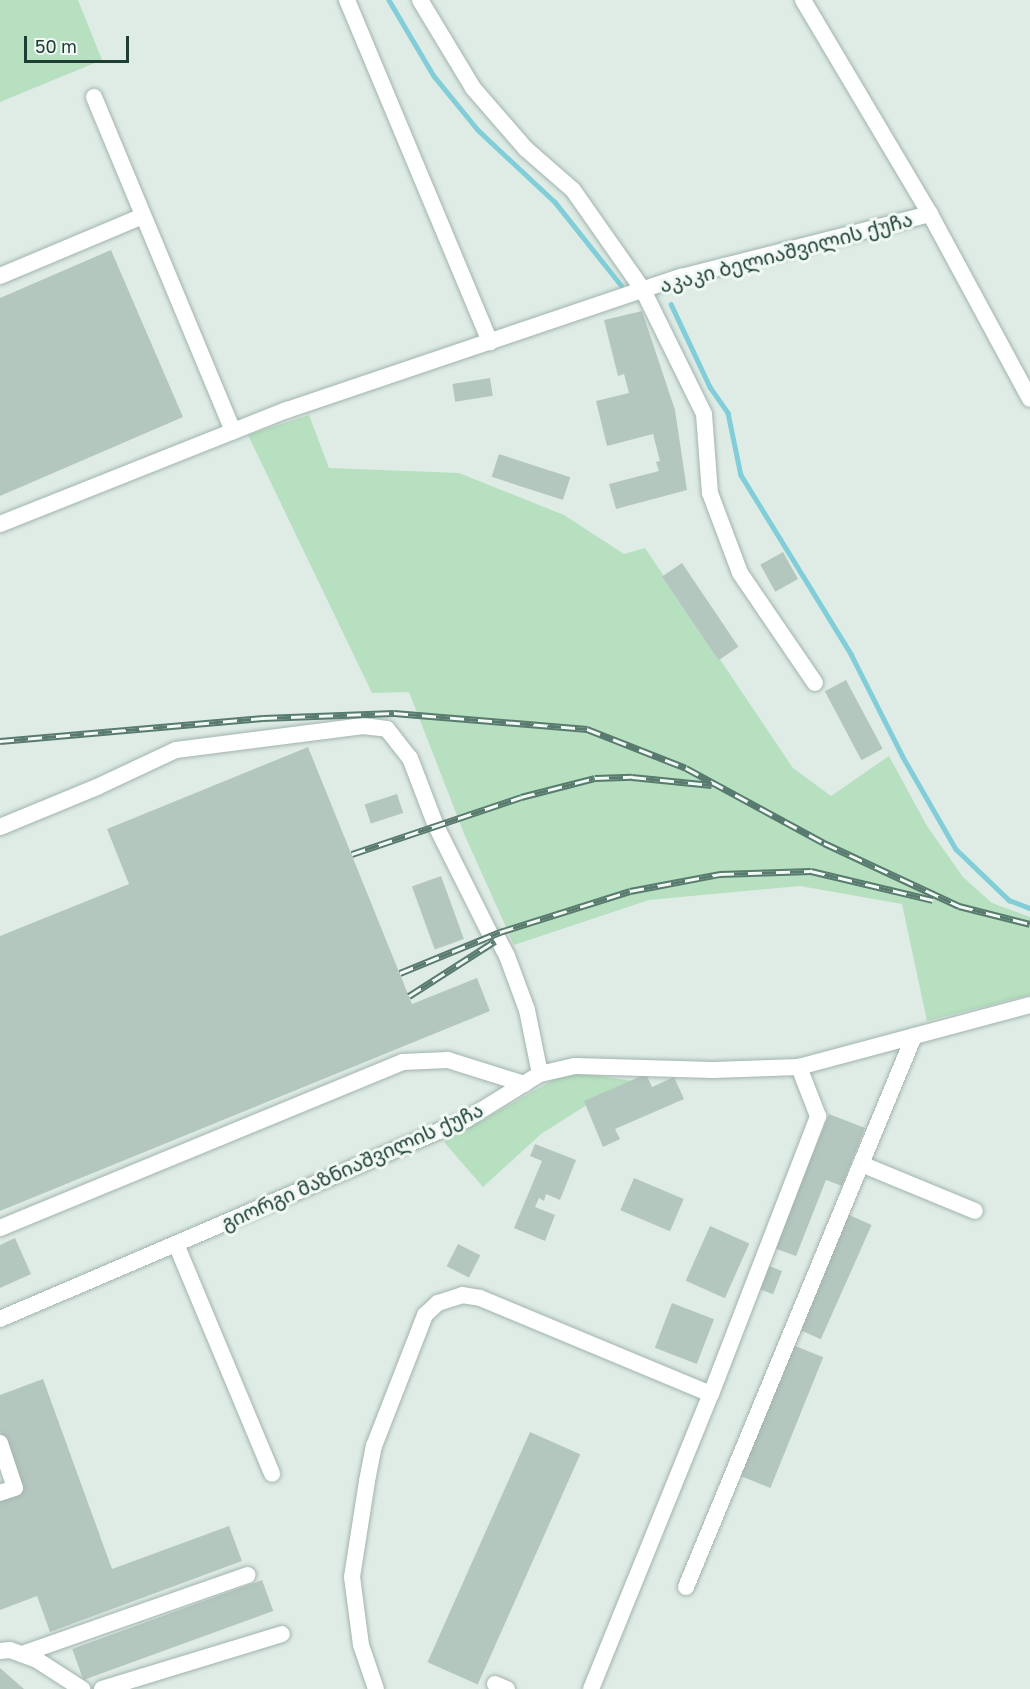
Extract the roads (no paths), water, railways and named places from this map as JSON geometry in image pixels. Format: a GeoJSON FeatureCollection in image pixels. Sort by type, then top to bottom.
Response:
{"type":"FeatureCollection","features":[{"type":"Feature","properties":{"kind":"street"},"geometry":{"type":"LineString","coordinates":[[347,0],[490,342]]}},
{"type":"Feature","properties":{"kind":"street","name":"აკაკი ბელიაშვილის ქუჩა"},"geometry":{"type":"LineString","coordinates":[[420,0],[473,88],[526,149],[573,190],[644,290],[704,414],[710,493],[740,573],[815,683]]}},
{"type":"Feature","properties":{"kind":"street","name":"აკაკი ბელიაშვილის ქუჩა"},"geometry":{"type":"LineString","coordinates":[[803,0],[930,214],[1030,399]]}},
{"type":"Feature","properties":{"kind":"street"},"geometry":{"type":"LineString","coordinates":[[94,98],[233,431]]}},
{"type":"Feature","properties":{"kind":"street","name":"აკაკი ბელიაშვილის ქუჩა"},"geometry":{"type":"LineString","coordinates":[[644,290],[681,277],[930,214]]}},
{"type":"Feature","properties":{"kind":"street"},"geometry":{"type":"LineString","coordinates":[[0,276],[143,216]]}},
{"type":"Feature","properties":{"kind":"street"},"geometry":{"type":"LineString","coordinates":[[0,524],[287,410],[644,290]]}},
{"type":"Feature","properties":{"kind":"street"},"geometry":{"type":"LineString","coordinates":[[0,827],[97,787],[176,750],[363,726],[387,729],[410,758],[436,826],[491,936],[498,939],[507,956],[527,1010],[540,1074]]}},
{"type":"Feature","properties":{"kind":"street","name":"გიორგი მაზნიაშვილის ქუჩა"},"geometry":{"type":"LineString","coordinates":[[0,1319],[467,1119],[540,1074],[575,1066],[713,1070],[799,1067],[1030,1005]]}},
{"type":"Feature","properties":{"kind":"street"},"geometry":{"type":"LineString","coordinates":[[686,1587],[914,1036]]}},
{"type":"Feature","properties":{"kind":"street"},"geometry":{"type":"LineString","coordinates":[[0,1228],[402,1062],[448,1060],[524,1084]]}},
{"type":"Feature","properties":{"kind":"street"},"geometry":{"type":"LineString","coordinates":[[591,1689],[711,1394],[818,1116],[799,1067]]}},
{"type":"Feature","properties":{"kind":"street"},"geometry":{"type":"LineString","coordinates":[[861,1164],[975,1210]]}},
{"type":"Feature","properties":{"kind":"street"},"geometry":{"type":"LineString","coordinates":[[176,1244],[272,1474]]}},
{"type":"Feature","properties":{"kind":"street"},"geometry":{"type":"LineString","coordinates":[[376,1689],[361,1644],[352,1578],[367,1481],[374,1446],[425,1315],[438,1303],[462,1295],[480,1298],[711,1394]]}},
{"type":"Feature","properties":{"kind":"street"},"geometry":{"type":"LineString","coordinates":[[0,1443],[15,1488],[0,1493]]}},
{"type":"Feature","properties":{"kind":"street"},"geometry":{"type":"LineString","coordinates":[[22,1654],[248,1575]]}},
{"type":"Feature","properties":{"kind":"street"},"geometry":{"type":"LineString","coordinates":[[102,1689],[282,1634]]}},
{"type":"Feature","properties":{"kind":"street"},"geometry":{"type":"LineString","coordinates":[[0,1651],[10,1650],[37,1660],[82,1689]]}},
{"type":"Feature","properties":{"kind":"waterway"},"geometry":{"type":"LineString","coordinates":[[389,0],[434,76],[478,130],[555,202],[621,285]]}},
{"type":"Feature","properties":{"kind":"waterway"},"geometry":{"type":"LineString","coordinates":[[671,304],[710,387],[728,413],[741,475],[851,654],[903,757],[956,849],[1009,900],[1030,908]]}},
{"type":"Feature","properties":{"kind":"railway"},"geometry":{"type":"LineString","coordinates":[[0,741],[263,718],[394,713],[587,729],[686,768],[824,843],[959,906],[1030,924]]}},
{"type":"Feature","properties":{"kind":"railway"},"geometry":{"type":"LineString","coordinates":[[352,854],[521,797],[595,778],[632,777],[712,785]]}},
{"type":"Feature","properties":{"kind":"railway"},"geometry":{"type":"LineString","coordinates":[[400,973],[500,932],[630,891],[720,874],[811,871],[933,900]]}},
{"type":"Feature","properties":{"kind":"railway"},"geometry":{"type":"LineString","coordinates":[[409,996],[495,941]]}}]}
